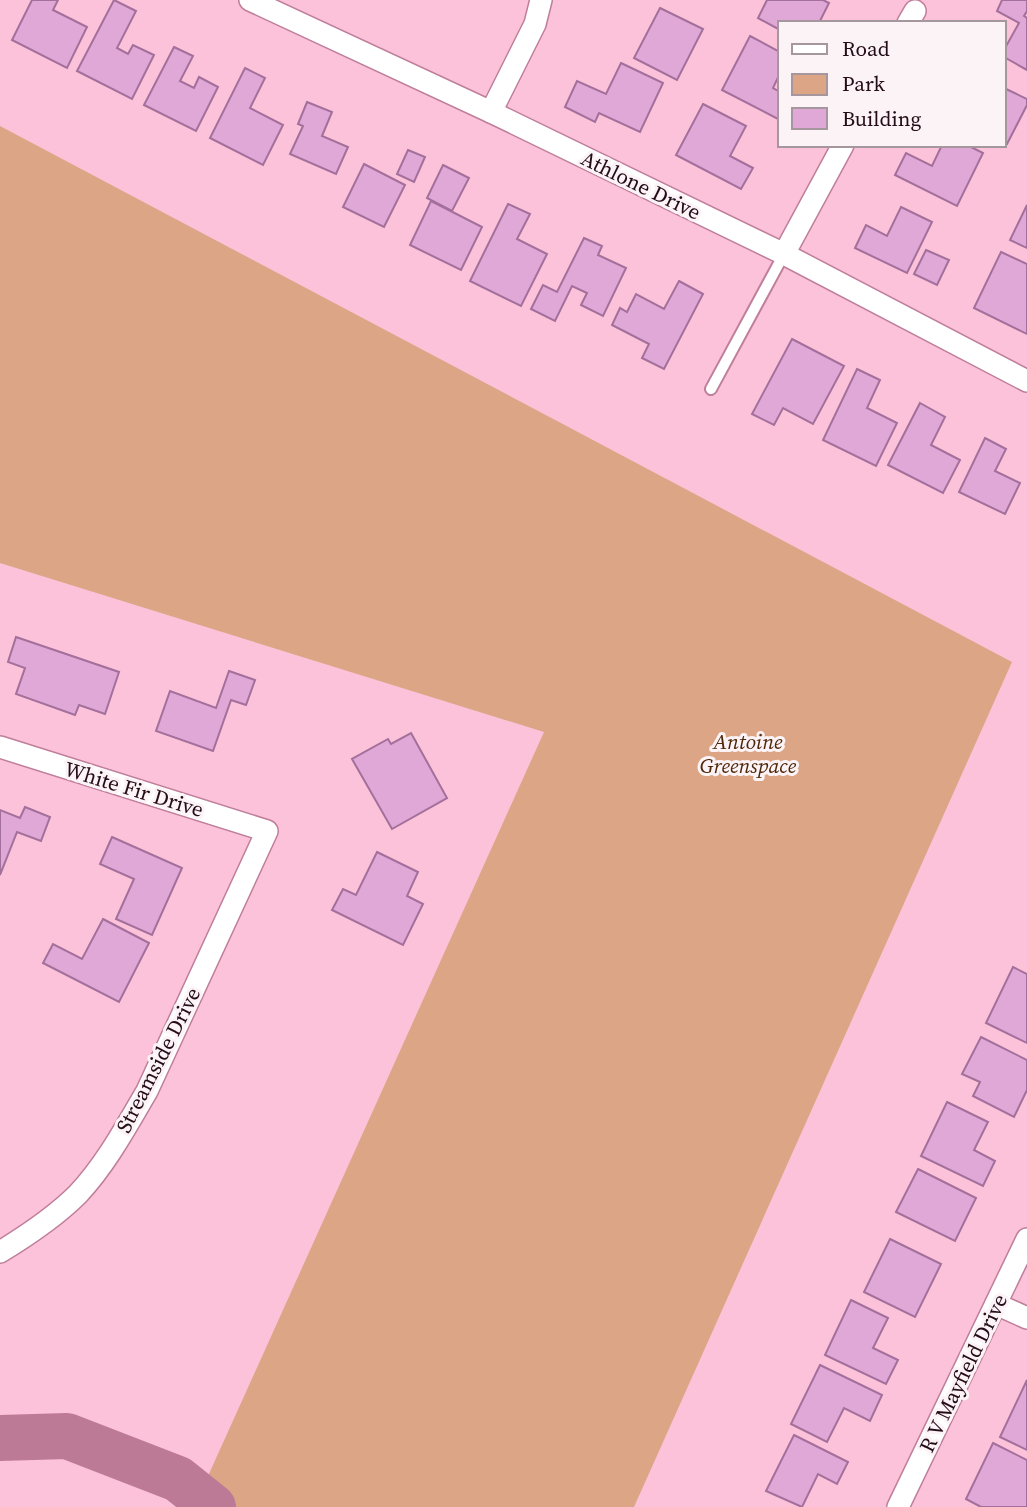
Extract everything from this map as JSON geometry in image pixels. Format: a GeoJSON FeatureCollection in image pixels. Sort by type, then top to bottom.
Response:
{"type":"FeatureCollection","features":[{"type":"Feature","properties":{"kind":"street","name":"Athlone Drive"},"geometry":{"type":"LineString","coordinates":[[250,0],[491,112],[784,254],[1027,381]]}},
{"type":"Feature","properties":{"kind":"street"},"geometry":{"type":"LineString","coordinates":[[491,112],[535,24],[541,0]]}},
{"type":"Feature","properties":{"kind":"street"},"geometry":{"type":"LineString","coordinates":[[784,254],[841,147]]}},
{"type":"Feature","properties":{"kind":"street","name":"White Fir Drive"},"geometry":{"type":"LineString","coordinates":[[0,747],[267,831]]}},
{"type":"Feature","properties":{"kind":"street","name":"Streamside Drive"},"geometry":{"type":"LineString","coordinates":[[0,1252],[36,1229],[78,1194],[124,1131],[147,1091],[267,831]]}},
{"type":"Feature","properties":{"kind":"street","name":"R V Mayfield Drive"},"geometry":{"type":"LineString","coordinates":[[898,1507],[1027,1239]]}},
{"type":"Feature","properties":{"kind":"street"},"geometry":{"type":"LineString","coordinates":[[996,1304],[1027,1318]]}},
{"type":"Feature","properties":{"kind":"lane"},"geometry":{"type":"LineString","coordinates":[[711,389],[784,254]]}},
{"type":"Feature","properties":{"kind":"green space","name":"Antoine Greenspace"},"geometry":{"type":"Polygon","coordinates":[[[0,126],[1012,662],[634,1507],[194,1507],[544,732],[0,563],[0,126]]]}},
{"type":"Feature","properties":{"kind":"building"},"geometry":{"type":"Polygon","coordinates":[[[32,0],[58,0],[53,10],[87,27],[67,68],[12,40],[32,0]]]}},
{"type":"Feature","properties":{"kind":"building"},"geometry":{"type":"Polygon","coordinates":[[[114,0],[136,11],[117,48],[128,54],[133,45],[154,55],[132,99],[77,71],[114,0]]]}},
{"type":"Feature","properties":{"kind":"building"},"geometry":{"type":"Polygon","coordinates":[[[767,0],[823,0],[829,3],[820,21],[778,21],[778,29],[758,18],[767,0]]]}},
{"type":"Feature","properties":{"kind":"building"},"geometry":{"type":"Polygon","coordinates":[[[1002,0],[1027,0],[1024,16],[1027,18],[1027,70],[1006,58],[1006,46],[1019,23],[997,11],[1002,0]]]}},
{"type":"Feature","properties":{"kind":"building"},"geometry":{"type":"Polygon","coordinates":[[[660,8],[703,29],[677,80],[634,58],[660,8]]]}},
{"type":"Feature","properties":{"kind":"building"},"geometry":{"type":"Polygon","coordinates":[[[750,36],[778,51],[778,77],[773,88],[778,91],[778,119],[722,90],[750,36]]]}},
{"type":"Feature","properties":{"kind":"building"},"geometry":{"type":"Polygon","coordinates":[[[174,47],[193,56],[180,81],[194,88],[199,77],[218,87],[196,131],[144,105],[174,47]]]}},
{"type":"Feature","properties":{"kind":"building"},"geometry":{"type":"Polygon","coordinates":[[[621,63],[663,83],[640,132],[599,113],[595,122],[565,107],[577,81],[606,94],[621,63]]]}},
{"type":"Feature","properties":{"kind":"building"},"geometry":{"type":"Polygon","coordinates":[[[245,68],[265,78],[250,108],[283,125],[263,165],[210,138],[245,68]]]}},
{"type":"Feature","properties":{"kind":"building"},"geometry":{"type":"Polygon","coordinates":[[[1006,89],[1027,99],[1027,105],[1007,144],[1006,89]]]}},
{"type":"Feature","properties":{"kind":"building"},"geometry":{"type":"Polygon","coordinates":[[[307,102],[332,112],[322,136],[348,147],[336,174],[290,154],[303,126],[298,124],[307,102]]]}},
{"type":"Feature","properties":{"kind":"building"},"geometry":{"type":"Polygon","coordinates":[[[703,104],[746,126],[730,156],[753,168],[741,189],[676,155],[703,104]]]}},
{"type":"Feature","properties":{"kind":"building"},"geometry":{"type":"Polygon","coordinates":[[[941,147],[971,147],[983,153],[957,206],[895,175],[906,153],[932,166],[941,147]]]}},
{"type":"Feature","properties":{"kind":"building"},"geometry":{"type":"Polygon","coordinates":[[[408,150],[425,157],[414,182],[397,174],[408,150]]]}},
{"type":"Feature","properties":{"kind":"building"},"geometry":{"type":"Polygon","coordinates":[[[364,164],[405,185],[384,227],[343,207],[364,164]]]}},
{"type":"Feature","properties":{"kind":"building"},"geometry":{"type":"Polygon","coordinates":[[[443,165],[469,178],[452,211],[427,198],[443,165]]]}},
{"type":"Feature","properties":{"kind":"building"},"geometry":{"type":"Polygon","coordinates":[[[431,201],[482,227],[461,270],[410,245],[431,201]]]}},
{"type":"Feature","properties":{"kind":"building"},"geometry":{"type":"Polygon","coordinates":[[[508,204],[530,214],[517,239],[547,254],[521,306],[470,281],[508,204]]]}},
{"type":"Feature","properties":{"kind":"building"},"geometry":{"type":"Polygon","coordinates":[[[1027,205],[1027,248],[1010,240],[1027,205]]]}},
{"type":"Feature","properties":{"kind":"building"},"geometry":{"type":"Polygon","coordinates":[[[901,207],[932,222],[907,273],[855,248],[866,225],[887,236],[901,207]]]}},
{"type":"Feature","properties":{"kind":"building"},"geometry":{"type":"Polygon","coordinates":[[[584,238],[602,246],[598,255],[626,268],[603,316],[581,305],[587,293],[572,286],[555,321],[531,309],[543,285],[557,292],[584,238]]]}},
{"type":"Feature","properties":{"kind":"building"},"geometry":{"type":"Polygon","coordinates":[[[926,250],[949,260],[937,285],[914,274],[926,250]]]}},
{"type":"Feature","properties":{"kind":"building"},"geometry":{"type":"Polygon","coordinates":[[[1001,252],[1027,264],[1027,334],[974,308],[1001,252]]]}},
{"type":"Feature","properties":{"kind":"building"},"geometry":{"type":"Polygon","coordinates":[[[679,281],[703,294],[664,369],[642,358],[649,344],[612,325],[620,308],[627,312],[636,294],[664,309],[679,281]]]}},
{"type":"Feature","properties":{"kind":"building"},"geometry":{"type":"Polygon","coordinates":[[[792,339],[844,366],[813,424],[783,408],[774,425],[752,414],[792,339]]]}},
{"type":"Feature","properties":{"kind":"building"},"geometry":{"type":"Polygon","coordinates":[[[857,369],[880,380],[867,408],[897,423],[876,466],[823,440],[857,369]]]}},
{"type":"Feature","properties":{"kind":"building"},"geometry":{"type":"Polygon","coordinates":[[[920,403],[945,417],[931,445],[960,460],[943,493],[888,465],[920,403]]]}},
{"type":"Feature","properties":{"kind":"building"},"geometry":{"type":"Polygon","coordinates":[[[985,438],[1006,449],[995,471],[1020,483],[1005,514],[959,492],[985,438]]]}},
{"type":"Feature","properties":{"kind":"building"},"geometry":{"type":"Polygon","coordinates":[[[16,637],[119,672],[105,714],[79,705],[75,715],[16,694],[25,668],[8,662],[16,637]]]}},
{"type":"Feature","properties":{"kind":"building"},"geometry":{"type":"Polygon","coordinates":[[[229,671],[255,680],[246,705],[231,700],[213,751],[156,731],[170,691],[216,708],[229,671]]]}},
{"type":"Feature","properties":{"kind":"building"},"geometry":{"type":"Polygon","coordinates":[[[411,733],[447,798],[392,829],[352,759],[388,739],[391,744],[411,733]]]}},
{"type":"Feature","properties":{"kind":"building"},"geometry":{"type":"Polygon","coordinates":[[[25,807],[50,817],[41,841],[17,832],[0,875],[0,810],[20,818],[25,807]]]}},
{"type":"Feature","properties":{"kind":"building"},"geometry":{"type":"Polygon","coordinates":[[[112,837],[182,868],[152,935],[116,919],[134,879],[100,864],[112,837]]]}},
{"type":"Feature","properties":{"kind":"building"},"geometry":{"type":"Polygon","coordinates":[[[377,852],[418,872],[407,896],[423,904],[403,945],[332,910],[343,889],[356,895],[377,852]]]}},
{"type":"Feature","properties":{"kind":"building"},"geometry":{"type":"Polygon","coordinates":[[[103,919],[149,943],[119,1002],[43,963],[53,944],[82,959],[103,919]]]}},
{"type":"Feature","properties":{"kind":"building"},"geometry":{"type":"Polygon","coordinates":[[[1013,967],[1027,974],[1027,1043],[986,1023],[1013,967]]]}},
{"type":"Feature","properties":{"kind":"building"},"geometry":{"type":"Polygon","coordinates":[[[981,1037],[1027,1060],[1027,1090],[1014,1117],[973,1096],[980,1082],[962,1074],[981,1037]]]}},
{"type":"Feature","properties":{"kind":"building"},"geometry":{"type":"Polygon","coordinates":[[[947,1102],[988,1122],[974,1150],[995,1161],[983,1186],[921,1156],[947,1102]]]}},
{"type":"Feature","properties":{"kind":"building"},"geometry":{"type":"Polygon","coordinates":[[[918,1169],[976,1198],[955,1241],[896,1212],[918,1169]]]}},
{"type":"Feature","properties":{"kind":"building"},"geometry":{"type":"Polygon","coordinates":[[[890,1239],[941,1264],[915,1317],[864,1292],[890,1239]]]}},
{"type":"Feature","properties":{"kind":"building"},"geometry":{"type":"Polygon","coordinates":[[[851,1300],[888,1318],[873,1348],[898,1360],[886,1384],[825,1355],[851,1300]]]}},
{"type":"Feature","properties":{"kind":"building"},"geometry":{"type":"Polygon","coordinates":[[[820,1365],[882,1395],[870,1421],[844,1408],[827,1442],[791,1424],[820,1365]]]}},
{"type":"Feature","properties":{"kind":"building"},"geometry":{"type":"Polygon","coordinates":[[[1027,1380],[1027,1450],[1000,1437],[1027,1380]]]}},
{"type":"Feature","properties":{"kind":"building"},"geometry":{"type":"Polygon","coordinates":[[[794,1435],[848,1462],[837,1484],[818,1474],[802,1507],[766,1491],[794,1435]]]}},
{"type":"Feature","properties":{"kind":"building"},"geometry":{"type":"Polygon","coordinates":[[[993,1443],[1027,1460],[1027,1507],[981,1507],[966,1499],[993,1443]]]}},
{"type":"Feature","properties":{"kind":"waterway"},"geometry":{"type":"LineString","coordinates":[[0,1438],[67,1436],[178,1479],[213,1507]]}}]}
